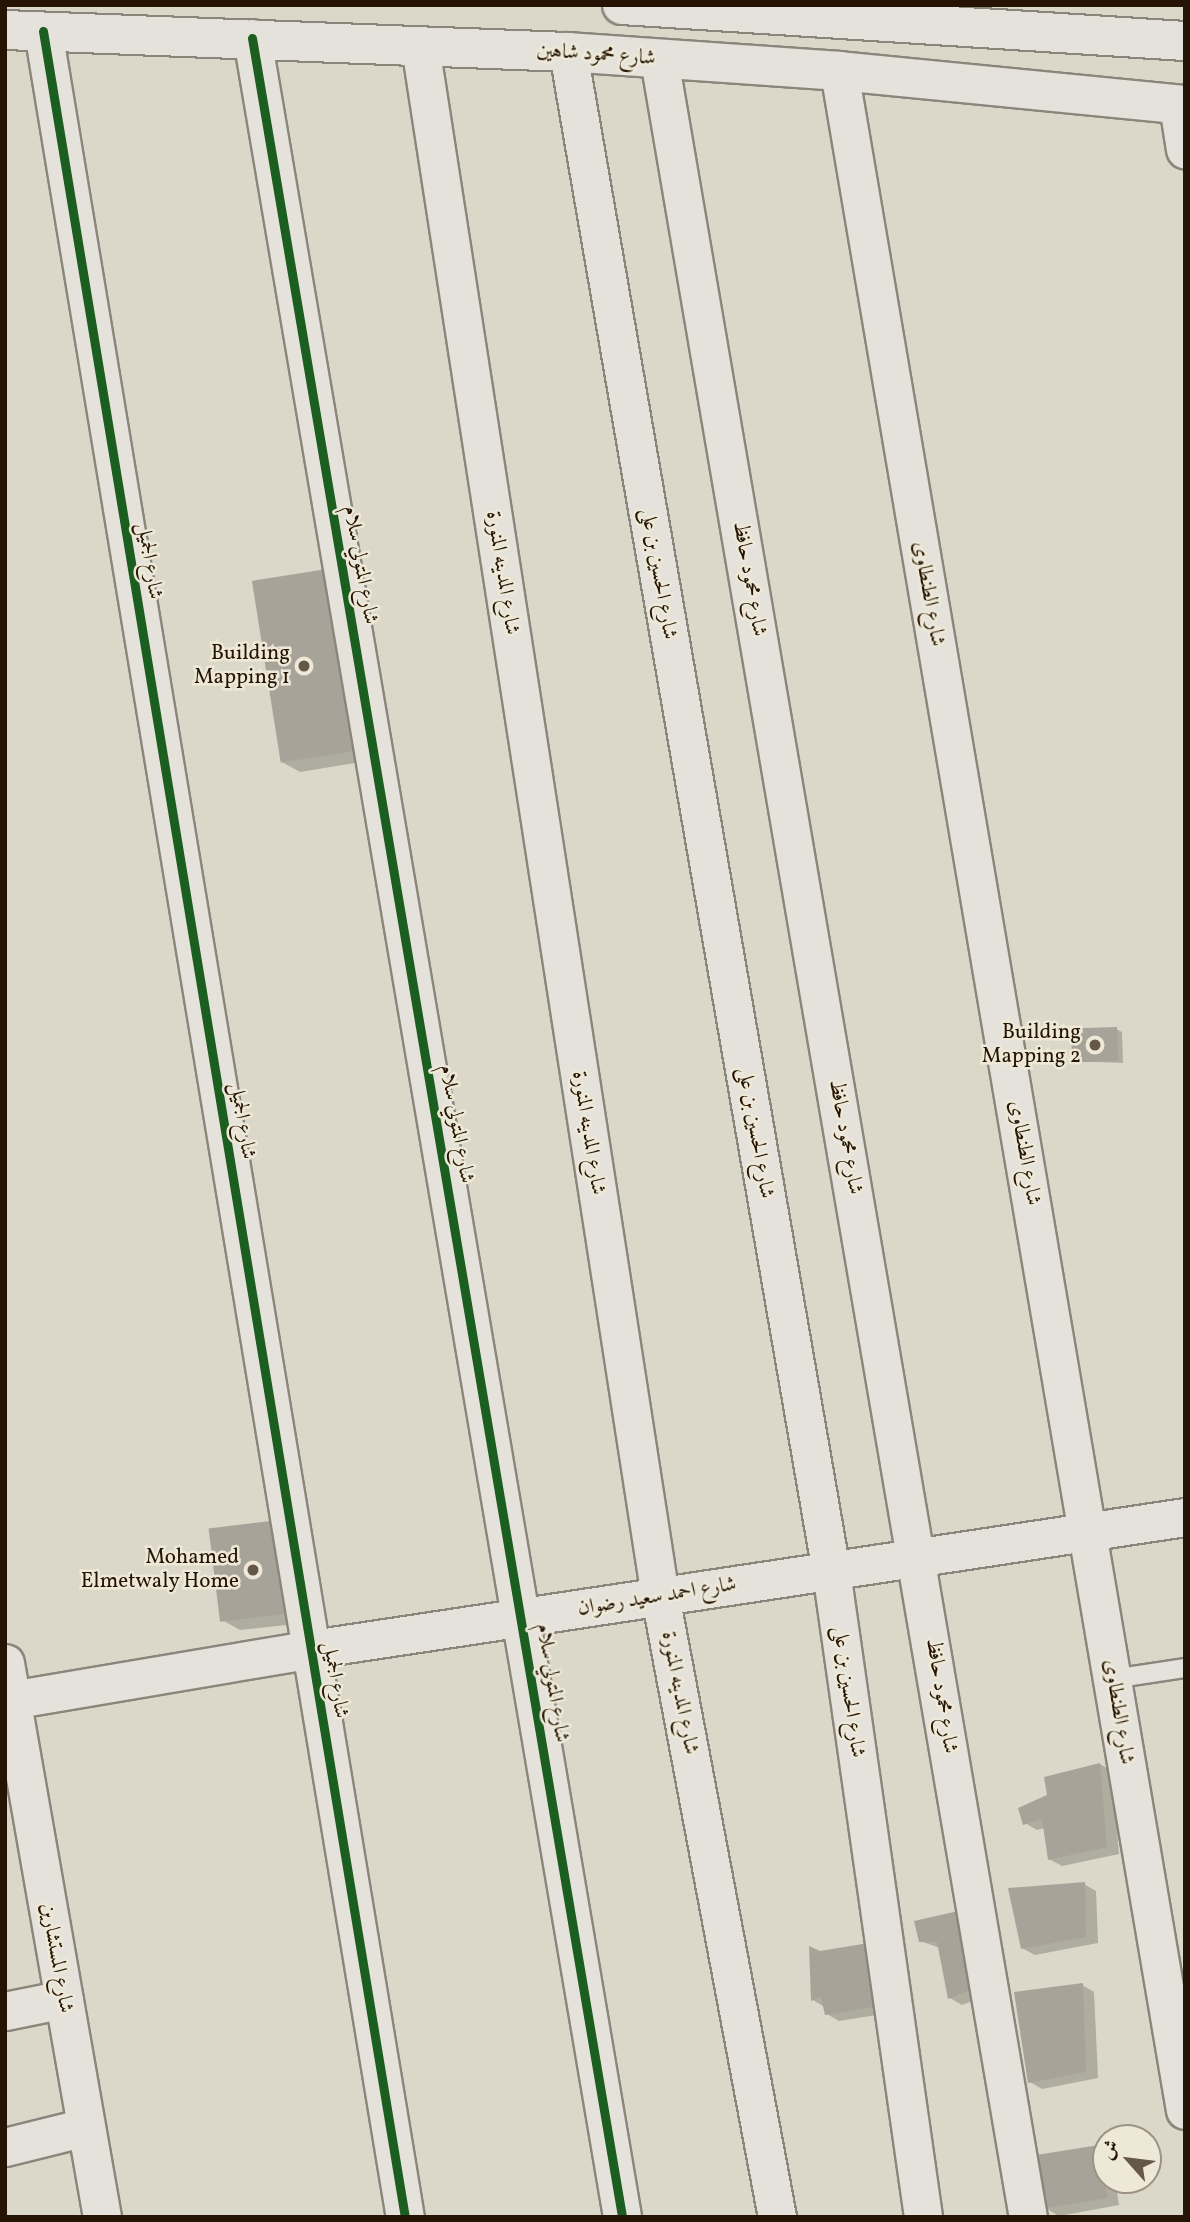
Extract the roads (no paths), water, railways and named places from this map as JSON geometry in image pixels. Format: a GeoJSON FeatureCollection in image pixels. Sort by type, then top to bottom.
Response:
{"type":"FeatureCollection","features":[{"type":"Feature","properties":{"kind":"main road"},"geometry":{"type":"LineString","coordinates":[[622,5],[1185,41]]}},
{"type":"Feature","properties":{"kind":"main road","name":"شارع محمود شاهين"},"geometry":{"type":"LineString","coordinates":[[5,30],[568,52],[839,71],[1181,105]]}},
{"type":"Feature","properties":{"kind":"street","name":"شارع الجميل"},"geometry":{"type":"LineString","coordinates":[[43,31],[405,2217]]}},
{"type":"Feature","properties":{"kind":"street","name":"شارع المتولي سلام"},"geometry":{"type":"LineString","coordinates":[[252,38],[523,1617],[622,2217]]}},
{"type":"Feature","properties":{"kind":"street","name":"شارع المدينه المنورة"},"geometry":{"type":"LineString","coordinates":[[420,46],[660,1597],[777,2217]]}},
{"type":"Feature","properties":{"kind":"street","name":"شارع الحسين بن على"},"geometry":{"type":"LineString","coordinates":[[568,52],[831,1571],[923,2217]]}},
{"type":"Feature","properties":{"kind":"street","name":"شارع محمود حافظ"},"geometry":{"type":"LineString","coordinates":[[659,59],[918,1558],[1028,2217]]}},
{"type":"Feature","properties":{"kind":"street","name":"شارع الطنطاوى"},"geometry":{"type":"LineString","coordinates":[[839,71],[1185,2110]]}},
{"type":"Feature","properties":{"kind":"street"},"geometry":{"type":"LineString","coordinates":[[1181,105],[1185,149]]}},
{"type":"Feature","properties":{"kind":"street","name":"شارع احمد سعيد رضوان"},"geometry":{"type":"LineString","coordinates":[[8,1700],[312,1649],[1185,1517]]}},
{"type":"Feature","properties":{"kind":"street","name":"شارع المستشارين"},"geometry":{"type":"LineString","coordinates":[[5,1663],[21,1849],[64,1999],[102,2217]]}},
{"type":"Feature","properties":{"kind":"street"},"geometry":{"type":"LineString","coordinates":[[5,2011],[64,1999]]}},
{"type":"Feature","properties":{"kind":"street"},"geometry":{"type":"LineString","coordinates":[[5,2147],[86,2127]]}},
{"type":"Feature","properties":{"kind":"lane"},"geometry":{"type":"LineString","coordinates":[[1112,1679],[1185,1668]]}},
{"type":"Feature","properties":{"kind":"place","name":"Building Mapping 1"},"geometry":{"type":"Point","coordinates":[304,666]}},
{"type":"Feature","properties":{"kind":"place","name":"Building Mapping 2"},"geometry":{"type":"Point","coordinates":[1095,1045]}},
{"type":"Feature","properties":{"kind":"place","name":"Mohamed Elmetwaly Home"},"geometry":{"type":"Point","coordinates":[253,1570]}}]}
